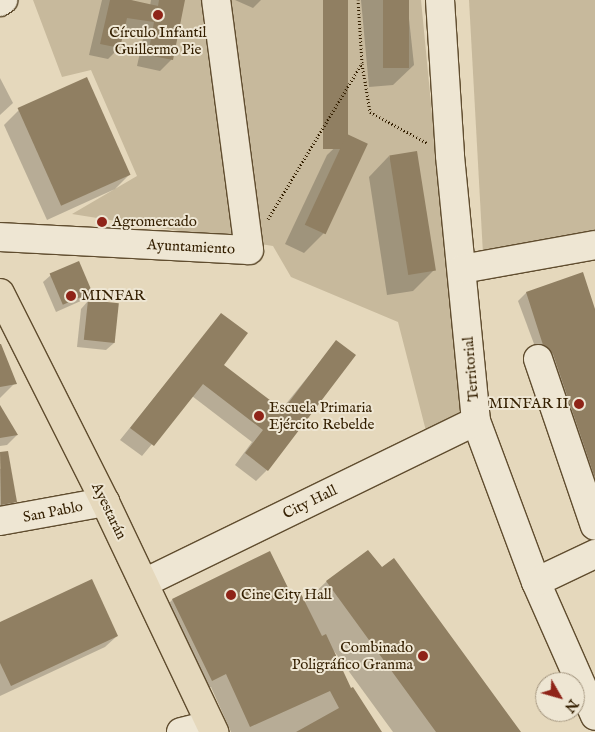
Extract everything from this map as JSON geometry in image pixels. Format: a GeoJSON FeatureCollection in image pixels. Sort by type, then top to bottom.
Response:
{"type":"FeatureCollection","features":[{"type":"Feature","properties":{"kind":"main road","name":"Ayestarán"},"geometry":{"type":"LineString","coordinates":[[2,302],[105,502],[212,729]]}},
{"type":"Feature","properties":{"kind":"street","name":"Ayuntamiento"},"geometry":{"type":"LineString","coordinates":[[0,237],[249,250],[216,0]]}},
{"type":"Feature","properties":{"kind":"street","name":"Territorial"},"geometry":{"type":"LineString","coordinates":[[440,0],[450,156],[476,421],[536,582],[595,716]]}},
{"type":"Feature","properties":{"kind":"street"},"geometry":{"type":"LineString","coordinates":[[462,269],[595,246]]}},
{"type":"Feature","properties":{"kind":"street"},"geometry":{"type":"LineString","coordinates":[[538,359],[595,526]]}},
{"type":"Feature","properties":{"kind":"street","name":"City Hall"},"geometry":{"type":"LineString","coordinates":[[144,583],[476,421]]}},
{"type":"Feature","properties":{"kind":"street","name":"San Pablo"},"geometry":{"type":"LineString","coordinates":[[0,521],[105,502]]}},
{"type":"Feature","properties":{"kind":"street"},"geometry":{"type":"LineString","coordinates":[[536,582],[595,554]]}},
{"type":"Feature","properties":{"kind":"street"},"geometry":{"type":"LineString","coordinates":[[181,732],[212,729]]}},
{"type":"Feature","properties":{"kind":"path"},"geometry":{"type":"LineString","coordinates":[[358,0],[362,63],[370,112],[450,156]]}},
{"type":"Feature","properties":{"kind":"path"},"geometry":{"type":"LineString","coordinates":[[249,250],[362,63]]}},
{"type":"Feature","properties":{"kind":"shaded area"},"geometry":{"type":"Polygon","coordinates":[[[33,0],[421,0],[461,414],[426,431],[398,322],[291,277],[273,246],[72,214],[137,176],[91,70],[62,77],[33,0]]]}},
{"type":"Feature","properties":{"kind":"shaded area"},"geometry":{"type":"Polygon","coordinates":[[[469,0],[595,0],[595,235],[483,254],[469,0]]]}},
{"type":"Feature","properties":{"kind":"building"},"geometry":{"type":"Polygon","coordinates":[[[110,0],[131,0],[158,6],[159,0],[185,0],[173,60],[148,55],[154,22],[127,18],[120,48],[100,44],[110,0]]]}},
{"type":"Feature","properties":{"kind":"building"},"geometry":{"type":"Polygon","coordinates":[[[323,0],[348,0],[348,149],[323,149],[323,0]]]}},
{"type":"Feature","properties":{"kind":"building"},"geometry":{"type":"Polygon","coordinates":[[[383,0],[409,0],[409,68],[383,68],[383,0]]]}},
{"type":"Feature","properties":{"kind":"building"},"geometry":{"type":"Polygon","coordinates":[[[87,77],[131,175],[61,206],[18,108],[87,77]]]}},
{"type":"Feature","properties":{"kind":"building"},"geometry":{"type":"Polygon","coordinates":[[[347,134],[368,144],[326,234],[305,225],[347,134]]]}},
{"type":"Feature","properties":{"kind":"building"},"geometry":{"type":"Polygon","coordinates":[[[417,151],[436,271],[408,275],[389,155],[417,151]]]}},
{"type":"Feature","properties":{"kind":"building"},"geometry":{"type":"Polygon","coordinates":[[[79,261],[92,292],[63,305],[50,274],[79,261]]]}},
{"type":"Feature","properties":{"kind":"building","name":"MINFAR II"},"geometry":{"type":"Polygon","coordinates":[[[583,272],[595,309],[595,478],[553,354],[543,345],[526,292],[583,272]]]}},
{"type":"Feature","properties":{"kind":"building"},"geometry":{"type":"Polygon","coordinates":[[[88,300],[119,303],[115,343],[84,340],[88,300]]]}},
{"type":"Feature","properties":{"kind":"building"},"geometry":{"type":"Polygon","coordinates":[[[221,313],[248,333],[224,365],[283,410],[336,340],[356,355],[268,471],[245,453],[263,430],[203,384],[154,446],[130,428],[221,313]]]}},
{"type":"Feature","properties":{"kind":"building"},"geometry":{"type":"Polygon","coordinates":[[[1,344],[17,384],[0,387],[1,344]]]}},
{"type":"Feature","properties":{"kind":"building"},"geometry":{"type":"Polygon","coordinates":[[[0,405],[18,435],[0,438],[0,405]]]}},
{"type":"Feature","properties":{"kind":"building"},"geometry":{"type":"Polygon","coordinates":[[[8,451],[17,502],[1,505],[0,452],[8,451]]]}},
{"type":"Feature","properties":{"kind":"building","name":"Combinado Poligráfico Granma"},"geometry":{"type":"Polygon","coordinates":[[[368,550],[382,567],[394,558],[521,732],[436,732],[326,581],[368,550]]]}},
{"type":"Feature","properties":{"kind":"building"},"geometry":{"type":"Polygon","coordinates":[[[270,551],[293,598],[301,594],[322,636],[326,634],[351,688],[353,687],[382,732],[296,732],[339,708],[330,691],[250,727],[226,674],[212,681],[172,599],[270,551]]]}},
{"type":"Feature","properties":{"kind":"building"},"geometry":{"type":"Polygon","coordinates":[[[92,579],[118,636],[11,686],[0,663],[0,622],[92,579]]]}},
{"type":"Feature","properties":{"kind":"place","name":"Círculo Infantil Guillermo Pie"},"geometry":{"type":"Point","coordinates":[158,15]}},
{"type":"Feature","properties":{"kind":"place","name":"Agromercado"},"geometry":{"type":"Point","coordinates":[102,222]}},
{"type":"Feature","properties":{"kind":"place","name":"MINFAR"},"geometry":{"type":"Point","coordinates":[71,296]}},
{"type":"Feature","properties":{"kind":"place","name":"MINFAR II"},"geometry":{"type":"Point","coordinates":[579,404]}},
{"type":"Feature","properties":{"kind":"place","name":"Escuela Primaria Ejército Rebelde"},"geometry":{"type":"Point","coordinates":[259,416]}},
{"type":"Feature","properties":{"kind":"place","name":"Cine City Hall"},"geometry":{"type":"Point","coordinates":[231,595]}},
{"type":"Feature","properties":{"kind":"place","name":"Combinado Poligráfico Granma"},"geometry":{"type":"Point","coordinates":[423,656]}}]}
